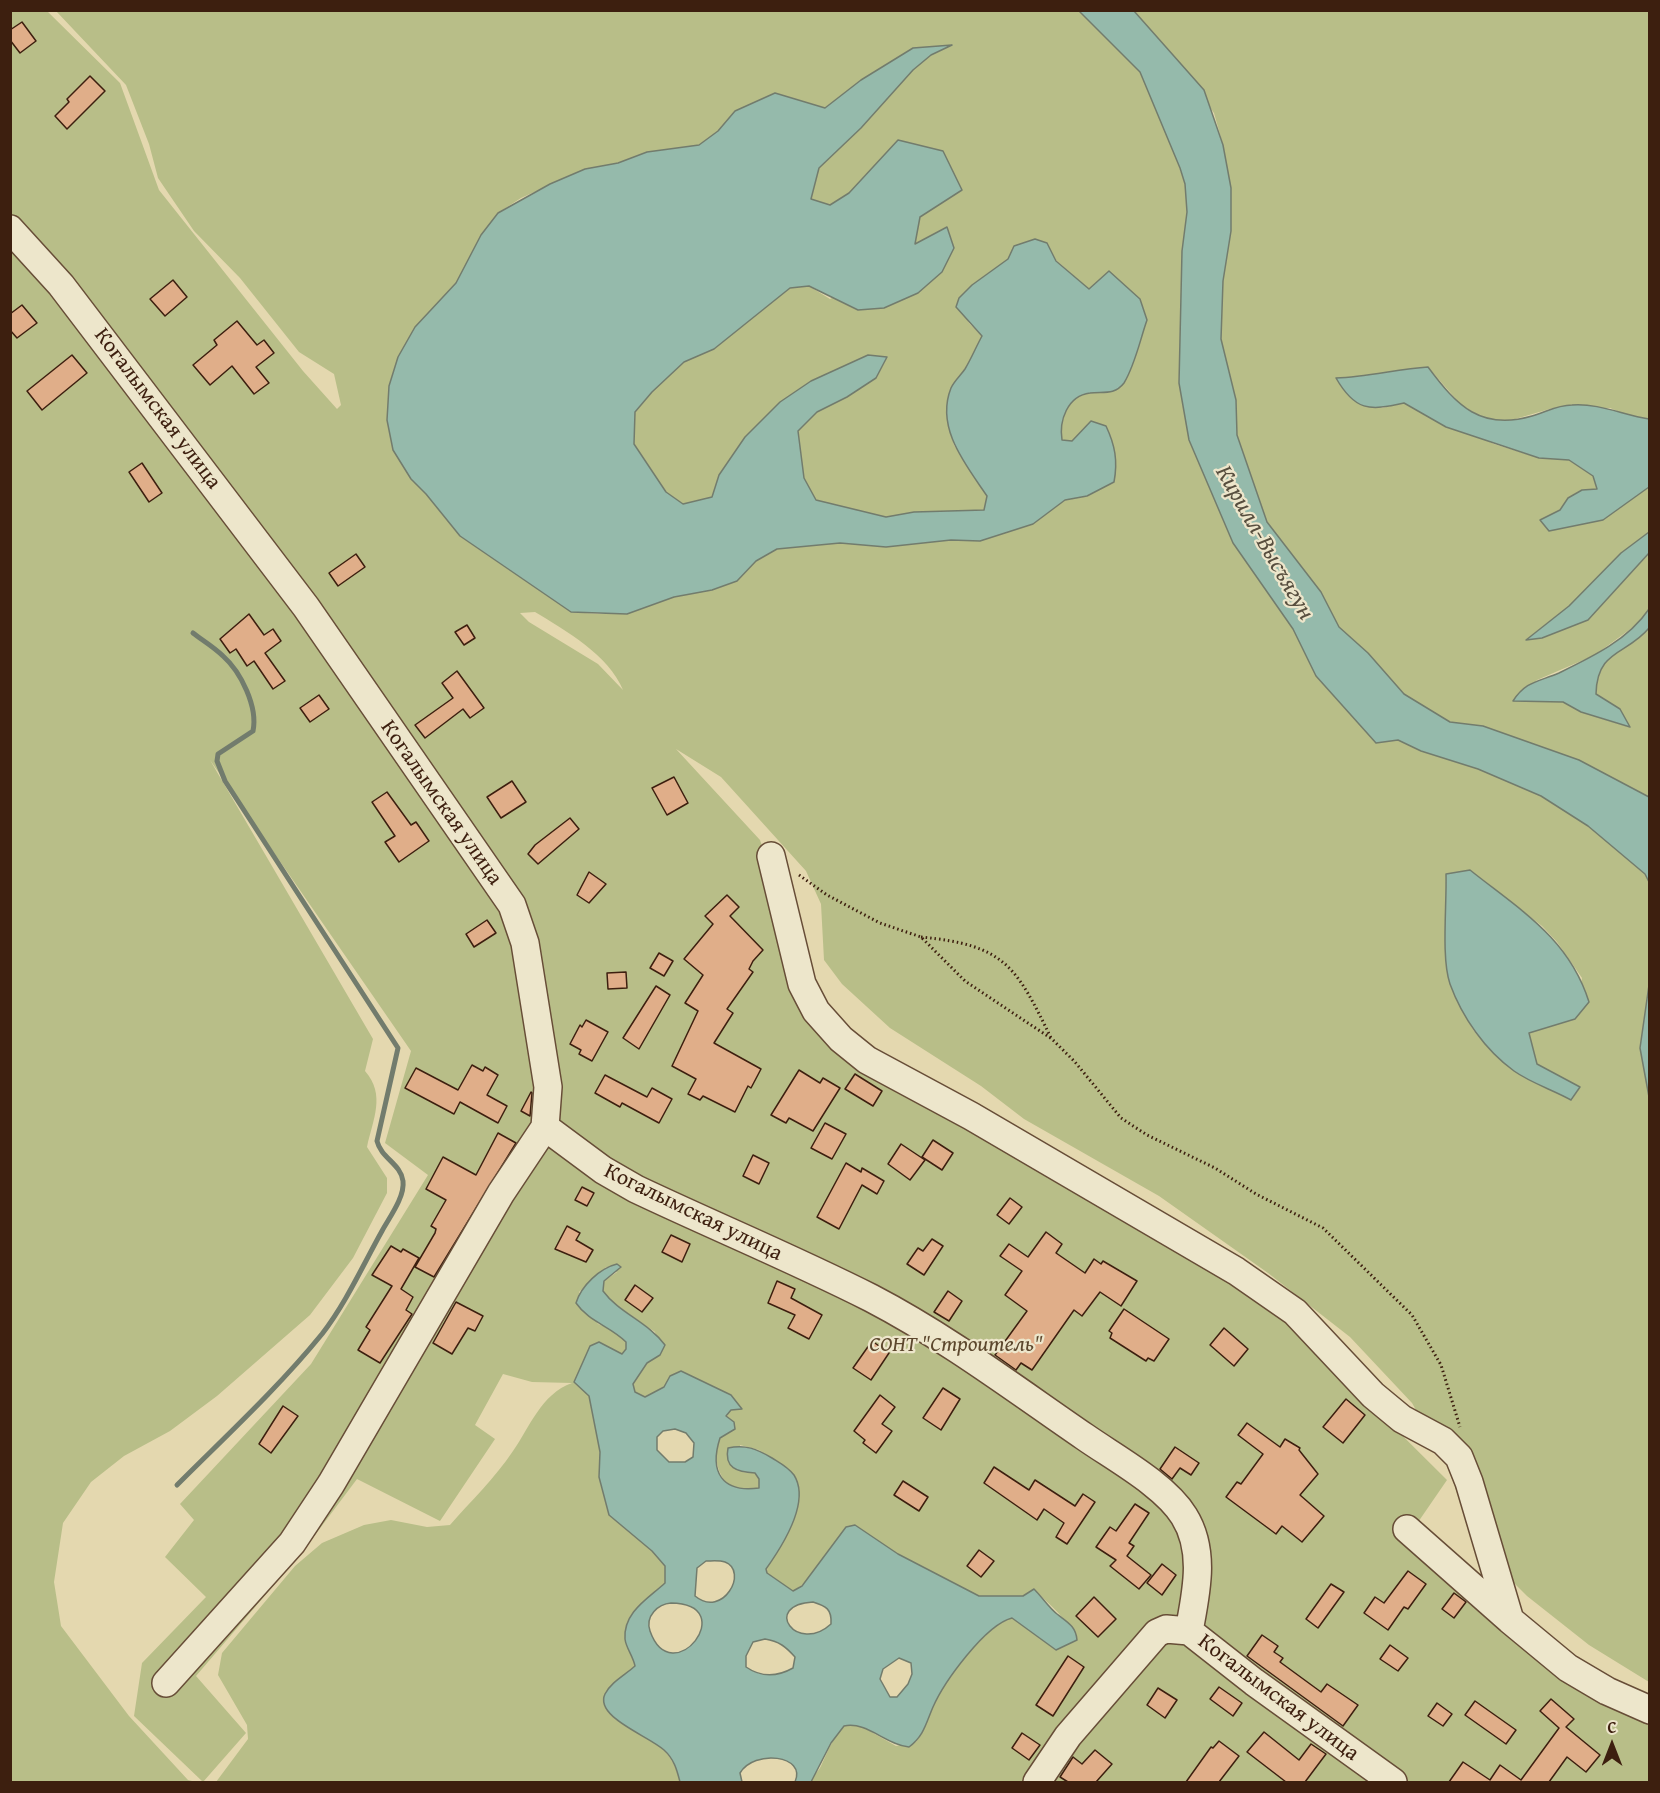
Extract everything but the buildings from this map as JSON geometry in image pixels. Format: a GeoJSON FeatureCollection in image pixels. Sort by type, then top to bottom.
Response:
{"type":"FeatureCollection","features":[{"type":"Feature","properties":{"kind":"street","name":"Когалымская улица"},"geometry":{"type":"LineString","coordinates":[[10,229],[61,285],[306,607],[512,905],[525,943],[548,1087],[545,1127],[603,1170],[636,1189],[871,1298],[919,1326],[1146,1479],[1184,1515],[1193,1536],[1198,1560],[1197,1585],[1189,1631],[1254,1682],[1393,1782]]}},
{"type":"Feature","properties":{"kind":"street"},"geometry":{"type":"LineString","coordinates":[[771,856],[802,984],[816,1011],[841,1039],[867,1060],[970,1116],[1236,1271],[1295,1312],[1373,1395],[1394,1413],[1443,1441],[1459,1457],[1469,1482],[1510,1620]]}},
{"type":"Feature","properties":{"kind":"street"},"geometry":{"type":"LineString","coordinates":[[166,1683],[292,1543],[336,1474],[501,1193],[545,1127]]}},
{"type":"Feature","properties":{"kind":"street"},"geometry":{"type":"LineString","coordinates":[[1407,1529],[1510,1620],[1569,1668],[1607,1691],[1650,1710]]}},
{"type":"Feature","properties":{"kind":"street"},"geometry":{"type":"LineString","coordinates":[[1036,1782],[1068,1736],[1157,1633],[1166,1629],[1189,1631]]}},
{"type":"Feature","properties":{"kind":"path"},"geometry":{"type":"LineString","coordinates":[[771,856],[827,895],[880,923],[921,937],[968,945],[991,953],[1010,967],[1026,986],[1052,1040]]}},
{"type":"Feature","properties":{"kind":"path"},"geometry":{"type":"LineString","coordinates":[[921,937],[965,981],[1052,1040],[1075,1062],[1121,1118],[1147,1135],[1215,1168],[1256,1194],[1323,1228],[1412,1315],[1441,1365],[1457,1411],[1461,1435]]}},
{"type":"Feature","properties":{"kind":"green space","name":"СОНТ \"Строитель\""},"geometry":{"type":"Polygon","coordinates":[[[11,11],[47,11],[120,83],[159,190],[303,371],[337,409],[341,405],[334,374],[299,352],[240,278],[194,231],[158,178],[149,144],[126,85],[56,11],[1079,11],[1140,72],[1170,140],[1185,184],[1187,212],[1182,251],[1179,383],[1189,440],[1233,543],[1293,629],[1316,676],[1376,743],[1398,740],[1421,751],[1478,769],[1541,796],[1588,826],[1645,874],[1649,882],[1649,985],[1640,1048],[1650,1097],[1649,1682],[1589,1645],[1527,1596],[1499,1568],[1472,1534],[1447,1465],[1412,1403],[1350,1337],[1268,1273],[1159,1196],[1024,1119],[981,1086],[890,1028],[842,984],[824,960],[821,904],[806,871],[721,777],[676,749],[760,840],[826,1037],[954,1100],[1283,1317],[1447,1480],[1403,1544],[1605,1705],[1649,1717],[1649,1782],[811,1782],[833,1741],[844,1726],[859,1725],[896,1746],[916,1742],[937,1698],[955,1671],[978,1643],[1002,1623],[1012,1618],[1056,1650],[1077,1640],[1063,1619],[1034,1590],[1023,1596],[979,1596],[898,1554],[855,1526],[836,1541],[809,1578],[792,1592],[767,1573],[771,1458],[759,1450],[740,1445],[741,1472],[755,1473],[759,1479],[759,1488],[733,1488],[722,1477],[717,1456],[731,1395],[670,1376],[665,1387],[645,1397],[635,1392],[633,1384],[647,1363],[660,1355],[655,1332],[609,1300],[603,1291],[604,1281],[617,1272],[606,1267],[579,1292],[598,1324],[614,1330],[626,1342],[626,1349],[622,1354],[599,1343],[589,1395],[600,1452],[599,1477],[609,1515],[652,1551],[665,1566],[665,1583],[654,1593],[625,1640],[633,1655],[635,1666],[625,1675],[631,1727],[663,1749],[673,1763],[680,1782],[216,1782],[248,1739],[247,1725],[218,1675],[222,1653],[295,1566],[322,1543],[364,1525],[391,1520],[427,1527],[450,1525],[506,1461],[544,1403],[561,1388],[572,1383],[532,1382],[503,1374],[475,1425],[495,1439],[440,1521],[357,1479],[303,1551],[196,1676],[246,1733],[203,1782],[134,1716],[142,1663],[206,1597],[165,1557],[194,1520],[180,1504],[311,1364],[428,1175],[385,1143],[411,1051],[210,760],[373,1039],[365,1071],[375,1089],[376,1108],[367,1147],[387,1178],[387,1193],[353,1258],[310,1315],[217,1396],[170,1431],[124,1456],[91,1482],[63,1523],[54,1582],[61,1626],[129,1716],[188,1780],[196,1782],[11,1782],[11,11]],[[950,46],[913,48],[861,80],[825,108],[775,93],[735,111],[718,131],[699,145],[647,152],[618,163],[585,169],[521,198],[498,213],[456,283],[439,304],[411,479],[460,536],[571,612],[627,614],[674,597],[712,590],[737,581],[756,561],[777,549],[840,543],[886,547],[951,540],[980,541],[1033,524],[1065,500],[1088,496],[1091,421],[1072,441],[1062,440],[1063,418],[1070,405],[1081,395],[1116,390],[1128,375],[1137,348],[1109,271],[1089,289],[1056,260],[1047,243],[1000,266],[959,298],[969,323],[982,336],[966,368],[952,386],[949,428],[954,445],[987,496],[985,510],[914,512],[886,517],[816,500],[804,478],[798,431],[818,411],[867,384],[875,377],[887,357],[780,402],[745,437],[719,475],[712,497],[683,504],[666,492],[634,444],[635,412],[652,392],[684,362],[714,349],[790,288],[809,286],[830,299],[947,228],[915,245],[920,217],[962,190],[866,174],[849,193],[830,205],[811,199],[819,168],[861,128],[913,70],[931,55],[950,46]],[[535,612],[520,613],[529,622],[598,664],[623,690],[608,666],[585,645],[535,612]],[[1470,870],[1446,875],[1450,933],[1457,978],[1467,1017],[1474,1031],[1504,1057],[1572,1100],[1580,1087],[1537,1064],[1529,1033],[1575,1019],[1582,978],[1557,942],[1542,926],[1470,870]]]}},
{"type":"Feature","properties":{"kind":"green space"},"geometry":{"type":"Polygon","coordinates":[[[1134,11],[1649,11],[1649,419],[1627,415],[1610,408],[1553,408],[1505,422],[1489,421],[1461,405],[1428,367],[1337,378],[1382,408],[1404,403],[1446,427],[1539,458],[1569,460],[1593,476],[1597,489],[1581,490],[1568,498],[1560,510],[1540,520],[1549,531],[1603,520],[1649,487],[1649,532],[1621,553],[1569,606],[1527,639],[1542,638],[1588,620],[1649,553],[1649,609],[1640,622],[1595,655],[1537,680],[1513,701],[1563,702],[1581,712],[1629,727],[1620,709],[1595,694],[1597,679],[1607,659],[1631,643],[1649,627],[1649,797],[1579,760],[1483,726],[1450,722],[1404,694],[1368,653],[1339,627],[1321,592],[1267,522],[1237,435],[1236,400],[1221,339],[1223,281],[1231,231],[1231,188],[1223,145],[1214,113],[1173,55],[1134,11]]]}},
{"type":"Feature","properties":{"kind":"water","name":"Кирилл-Высъягун"},"geometry":{"type":"Polygon","coordinates":[[[1079,11],[1134,11],[1204,90],[1223,145],[1231,188],[1231,231],[1223,281],[1221,339],[1236,400],[1237,435],[1267,522],[1321,592],[1339,627],[1368,653],[1404,694],[1450,722],[1483,726],[1579,760],[1649,797],[1649,882],[1645,874],[1588,826],[1541,796],[1478,769],[1421,751],[1398,740],[1376,743],[1316,676],[1293,629],[1233,543],[1189,440],[1179,383],[1182,251],[1187,212],[1185,184],[1180,168],[1140,72],[1079,11]]]}},
{"type":"Feature","properties":{"kind":"water"},"geometry":{"type":"Polygon","coordinates":[[[952,45],[931,55],[913,70],[861,128],[819,168],[811,199],[830,205],[849,193],[898,140],[943,151],[962,190],[920,217],[915,244],[947,227],[954,248],[942,272],[918,293],[884,308],[858,310],[809,286],[790,288],[714,349],[684,362],[652,392],[635,412],[634,444],[666,492],[683,504],[712,497],[719,475],[745,437],[780,402],[811,381],[868,355],[887,357],[876,378],[847,397],[817,412],[798,431],[804,478],[816,500],[886,517],[914,512],[984,510],[987,496],[962,459],[950,432],[947,417],[947,403],[951,388],[965,369],[982,336],[956,307],[959,298],[972,285],[1008,259],[1014,246],[1035,239],[1047,243],[1056,261],[1089,289],[1109,271],[1140,299],[1147,320],[1124,383],[1116,390],[1082,395],[1070,404],[1063,418],[1062,440],[1072,441],[1091,421],[1106,426],[1115,453],[1114,482],[1087,496],[1065,500],[1033,524],[980,541],[951,540],[886,547],[840,543],[777,549],[756,561],[737,581],[712,590],[674,597],[627,614],[571,612],[460,536],[411,479],[393,450],[387,420],[389,386],[398,357],[415,327],[456,283],[481,235],[498,213],[550,184],[585,169],[618,163],[647,152],[699,145],[718,131],[735,111],[775,93],[825,108],[861,80],[913,48],[952,45]]]}},
{"type":"Feature","properties":{"kind":"water"},"geometry":{"type":"Polygon","coordinates":[[[1428,367],[1460,404],[1484,417],[1514,420],[1561,406],[1582,405],[1601,407],[1649,419],[1649,487],[1603,520],[1549,531],[1540,520],[1560,510],[1568,498],[1582,490],[1597,489],[1593,476],[1569,460],[1539,458],[1446,427],[1404,403],[1381,407],[1364,406],[1350,397],[1336,378],[1428,367]]]}},
{"type":"Feature","properties":{"kind":"water"},"geometry":{"type":"Polygon","coordinates":[[[1649,532],[1649,553],[1588,620],[1542,638],[1526,640],[1569,606],[1621,553],[1649,532]]]}},
{"type":"Feature","properties":{"kind":"water"},"geometry":{"type":"Polygon","coordinates":[[[1649,609],[1649,628],[1607,660],[1598,679],[1596,694],[1620,709],[1630,727],[1581,712],[1563,702],[1513,701],[1528,686],[1584,661],[1620,639],[1649,609]]]}},
{"type":"Feature","properties":{"kind":"water"},"geometry":{"type":"Polygon","coordinates":[[[1470,870],[1541,927],[1569,960],[1580,980],[1589,1002],[1575,1019],[1529,1033],[1537,1064],[1580,1087],[1571,1100],[1528,1079],[1503,1063],[1476,1032],[1455,996],[1447,973],[1446,960],[1446,874],[1470,870]]]}},
{"type":"Feature","properties":{"kind":"water"},"geometry":{"type":"Polygon","coordinates":[[[1649,985],[1649,1097],[1640,1048],[1649,985]]]}},
{"type":"Feature","properties":{"kind":"water"},"geometry":{"type":"Polygon","coordinates":[[[617,1264],[621,1267],[604,1281],[603,1291],[665,1345],[660,1355],[647,1363],[633,1384],[635,1392],[645,1397],[664,1387],[670,1376],[681,1371],[731,1395],[742,1409],[731,1410],[726,1416],[734,1422],[735,1429],[720,1438],[716,1461],[722,1478],[736,1487],[759,1488],[759,1479],[755,1473],[737,1470],[728,1460],[728,1448],[740,1447],[751,1448],[766,1455],[784,1465],[794,1475],[799,1498],[797,1511],[786,1537],[766,1569],[767,1573],[793,1591],[802,1586],[846,1527],[855,1525],[898,1554],[979,1596],[1023,1596],[1034,1589],[1054,1612],[1070,1625],[1075,1631],[1077,1640],[1056,1650],[1012,1618],[1001,1623],[966,1656],[938,1696],[921,1734],[909,1747],[892,1742],[861,1727],[844,1726],[831,1743],[811,1782],[795,1782],[797,1773],[793,1766],[787,1761],[767,1758],[747,1765],[740,1773],[742,1782],[680,1782],[675,1765],[667,1753],[615,1718],[607,1710],[604,1702],[605,1694],[611,1686],[635,1666],[625,1639],[628,1621],[638,1606],[665,1583],[665,1566],[652,1551],[609,1515],[599,1477],[600,1452],[589,1396],[574,1382],[590,1346],[599,1342],[622,1354],[626,1349],[626,1342],[587,1315],[576,1303],[587,1284],[617,1264]],[[675,1429],[663,1431],[657,1437],[657,1450],[669,1462],[685,1462],[693,1457],[694,1443],[686,1433],[675,1429]],[[706,1561],[697,1568],[695,1596],[705,1602],[715,1602],[723,1598],[730,1591],[733,1583],[732,1567],[725,1562],[706,1561]],[[813,1602],[797,1605],[789,1611],[787,1618],[790,1626],[797,1631],[807,1634],[818,1632],[831,1624],[827,1609],[813,1602]],[[666,1604],[657,1608],[651,1616],[650,1631],[660,1648],[673,1653],[685,1650],[695,1641],[701,1629],[701,1617],[691,1607],[666,1604]],[[765,1639],[753,1642],[746,1656],[746,1667],[764,1675],[781,1673],[793,1668],[795,1657],[782,1645],[765,1639]],[[899,1658],[883,1669],[880,1679],[890,1697],[897,1697],[908,1684],[912,1674],[911,1663],[899,1658]]]}},
{"type":"Feature","properties":{"kind":"waterway"},"geometry":{"type":"LineString","coordinates":[[177,1485],[270,1393],[322,1334],[354,1284],[396,1207],[403,1187],[399,1170],[382,1152],[377,1141],[398,1048],[225,781],[217,761],[218,754],[253,731],[253,711],[247,690],[230,663],[193,633]]}}]}
